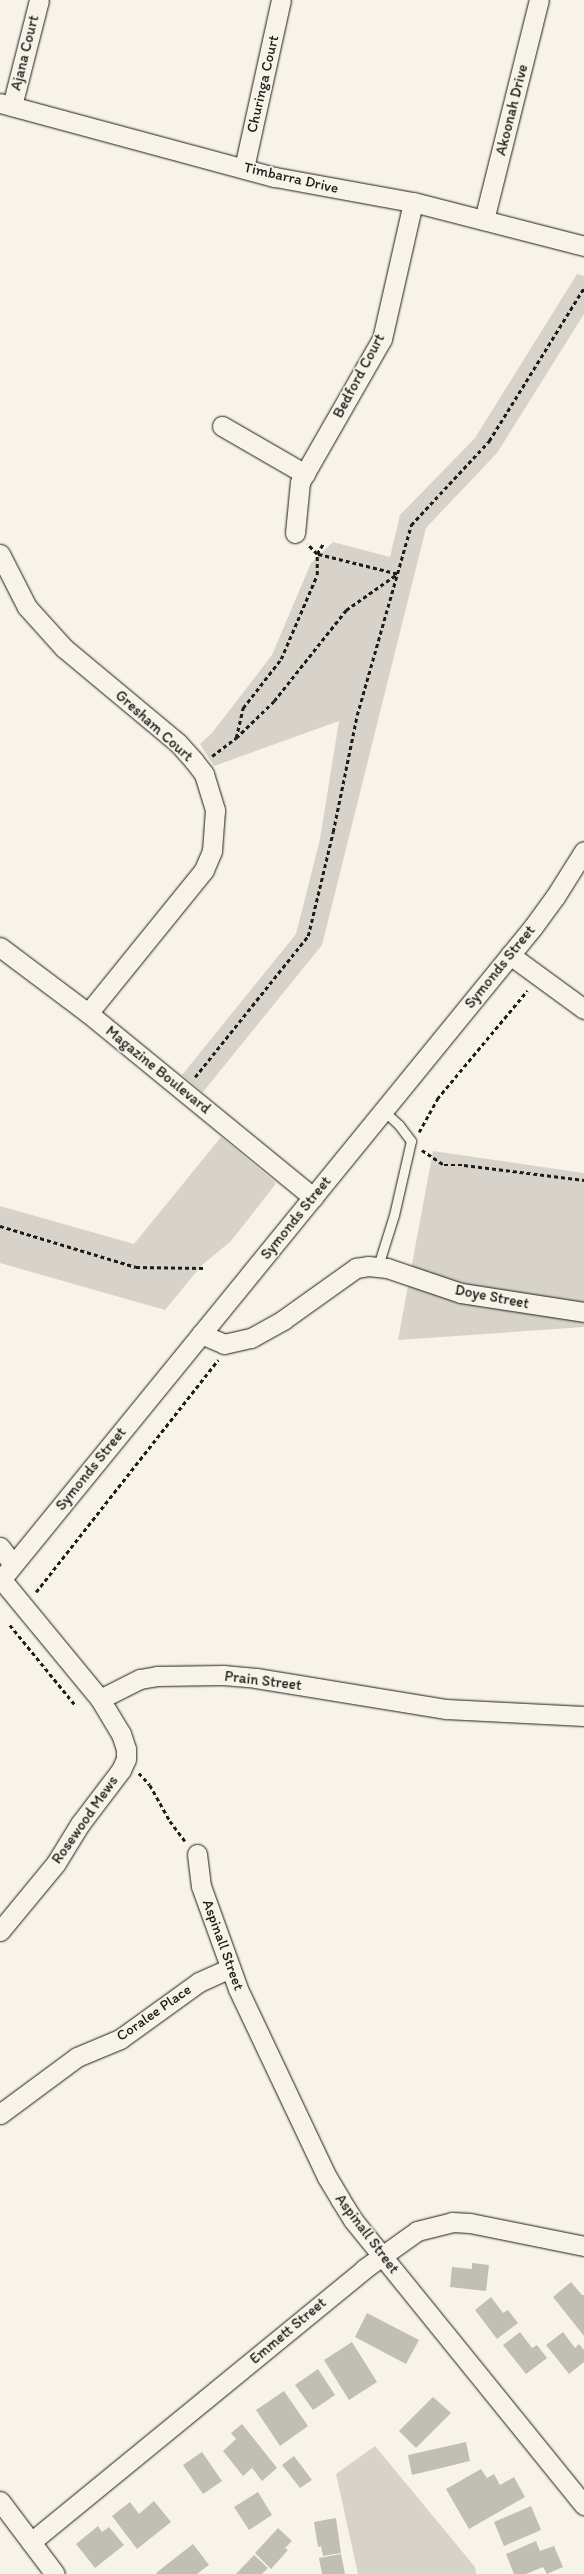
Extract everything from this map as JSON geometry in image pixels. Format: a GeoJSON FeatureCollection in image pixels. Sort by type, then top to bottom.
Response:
{"type":"FeatureCollection","features":[{"type":"Feature","properties":{"kind":"street","name":"Ajana Court"},"geometry":{"type":"LineString","coordinates":[[6,104],[39,0]]}},
{"type":"Feature","properties":{"kind":"street","name":"Churinga Court"},"geometry":{"type":"LineString","coordinates":[[244,168],[281,0]]}},
{"type":"Feature","properties":{"kind":"street","name":"Akoonah Drive"},"geometry":{"type":"LineString","coordinates":[[484,220],[539,0]]}},
{"type":"Feature","properties":{"kind":"street","name":"Timbarra Drive"},"geometry":{"type":"LineString","coordinates":[[6,104],[313,185],[413,202],[584,246]]}},
{"type":"Feature","properties":{"kind":"street","name":"Bedford Court"},"geometry":{"type":"LineString","coordinates":[[295,533],[300,482],[382,338],[413,202]]}},
{"type":"Feature","properties":{"kind":"street"},"geometry":{"type":"LineString","coordinates":[[222,426],[305,474]]}},
{"type":"Feature","properties":{"kind":"street","name":"Gresham Court"},"geometry":{"type":"LineString","coordinates":[[0,554],[27,607],[64,648],[178,744],[194,761],[204,774],[215,810],[212,851],[204,870],[191,889],[88,1013]]}},
{"type":"Feature","properties":{"kind":"street","name":"Symonds Street"},"geometry":{"type":"LineString","coordinates":[[0,1580],[510,955],[555,897],[584,851]]}},
{"type":"Feature","properties":{"kind":"street","name":"Magazine Boulevard"},"geometry":{"type":"LineString","coordinates":[[0,947],[88,1013],[313,1197]]}},
{"type":"Feature","properties":{"kind":"street"},"geometry":{"type":"LineString","coordinates":[[510,955],[584,1009]]}},
{"type":"Feature","properties":{"kind":"street","name":"Doye Street"},"geometry":{"type":"LineString","coordinates":[[201,1334],[213,1341],[231,1343],[251,1338],[272,1327],[356,1268],[378,1266],[461,1294],[584,1312]]}},
{"type":"Feature","properties":{"kind":"street"},"geometry":{"type":"LineString","coordinates":[[0,1547],[13,1564]]}},
{"type":"Feature","properties":{"kind":"street"},"geometry":{"type":"LineString","coordinates":[[0,1580],[100,1699]]}},
{"type":"Feature","properties":{"kind":"street","name":"Prain Street"},"geometry":{"type":"LineString","coordinates":[[100,1699],[140,1679],[157,1676],[222,1675],[256,1678],[446,1709],[584,1716]]}},
{"type":"Feature","properties":{"kind":"street","name":"Rosewood Mews"},"geometry":{"type":"LineString","coordinates":[[0,1931],[56,1863],[80,1824],[121,1770],[126,1759],[126,1749],[121,1734],[100,1699]]}},
{"type":"Feature","properties":{"kind":"street","name":"Aspinall Street"},"geometry":{"type":"LineString","coordinates":[[197,1854],[201,1886],[230,1968],[327,2177],[353,2220],[584,2505]]}},
{"type":"Feature","properties":{"kind":"street","name":"Coralee Place"},"geometry":{"type":"LineString","coordinates":[[0,2114],[77,2057],[120,2039],[199,1982],[230,1968]]}},
{"type":"Feature","properties":{"kind":"street","name":"Emmett Street"},"geometry":{"type":"LineString","coordinates":[[31,2542],[382,2255],[417,2231],[452,2222],[485,2225],[584,2246]]}},
{"type":"Feature","properties":{"kind":"street"},"geometry":{"type":"LineString","coordinates":[[0,2501],[55,2574]]}},
{"type":"Feature","properties":{"kind":"lane"},"geometry":{"type":"LineString","coordinates":[[378,1266],[394,1215],[411,1141],[399,1125],[384,1111]]}},
{"type":"Feature","properties":{"kind":"path"},"geometry":{"type":"LineString","coordinates":[[184,1091],[308,936],[333,832],[357,715],[411,525],[489,441],[584,288]]}},
{"type":"Feature","properties":{"kind":"path"},"geometry":{"type":"LineString","coordinates":[[295,533],[317,554],[397,574]]}},
{"type":"Feature","properties":{"kind":"path"},"geometry":{"type":"LineString","coordinates":[[236,738],[243,708],[281,659],[317,575],[317,554],[323,544]]}},
{"type":"Feature","properties":{"kind":"path"},"geometry":{"type":"LineString","coordinates":[[194,761],[212,756],[236,738],[274,701],[346,610],[397,574]]}},
{"type":"Feature","properties":{"kind":"path"},"geometry":{"type":"LineString","coordinates":[[530,988],[437,1099],[422,1129],[411,1141],[444,1165],[464,1165],[584,1180]]}},
{"type":"Feature","properties":{"kind":"path"},"geometry":{"type":"LineString","coordinates":[[0,1226],[136,1267],[203,1268]]}},
{"type":"Feature","properties":{"kind":"path"},"geometry":{"type":"LineString","coordinates":[[35,1593],[231,1343]]}},
{"type":"Feature","properties":{"kind":"path"},"geometry":{"type":"LineString","coordinates":[[10,1625],[76,1706]]}},
{"type":"Feature","properties":{"kind":"path"},"geometry":{"type":"LineString","coordinates":[[126,1759],[150,1785],[170,1821],[197,1854]]}},
{"type":"Feature","properties":{"kind":"shaded area"},"geometry":{"type":"Polygon","coordinates":[[[577,274],[584,276],[584,314],[497,453],[426,528],[322,945],[203,1092],[182,1075],[296,934],[320,839],[339,721],[214,766],[200,744],[212,733],[272,655],[311,563],[333,542],[390,557],[400,515],[475,438],[577,274]]]}},
{"type":"Feature","properties":{"kind":"shaded area"},"geometry":{"type":"Polygon","coordinates":[[[221,1137],[275,1182],[275,1185],[231,1241],[202,1265],[165,1310],[0,1263],[0,1206],[134,1244],[221,1137]]]}},
{"type":"Feature","properties":{"kind":"shaded area"},"geometry":{"type":"Polygon","coordinates":[[[433,1151],[584,1173],[584,1327],[398,1340],[433,1151]]]}},
{"type":"Feature","properties":{"kind":"shaded area"},"geometry":{"type":"Polygon","coordinates":[[[375,2446],[475,2567],[476,2574],[358,2574],[336,2474],[375,2446]]]}},
{"type":"Feature","properties":{"kind":"building"},"geometry":{"type":"Polygon","coordinates":[[[472,2263],[489,2265],[486,2291],[450,2287],[452,2267],[472,2269],[472,2263]]]}},
{"type":"Feature","properties":{"kind":"building"},"geometry":{"type":"Polygon","coordinates":[[[571,2282],[582,2295],[584,2295],[584,2336],[553,2297],[571,2282]]]}},
{"type":"Feature","properties":{"kind":"building"},"geometry":{"type":"Polygon","coordinates":[[[491,2297],[503,2313],[508,2310],[518,2323],[497,2339],[475,2310],[491,2297]]]}},
{"type":"Feature","properties":{"kind":"building"},"geometry":{"type":"Polygon","coordinates":[[[367,2313],[419,2340],[406,2364],[355,2337],[367,2313]]]}},
{"type":"Feature","properties":{"kind":"building"},"geometry":{"type":"Polygon","coordinates":[[[520,2332],[532,2348],[537,2345],[547,2358],[526,2374],[503,2345],[520,2332]]]}},
{"type":"Feature","properties":{"kind":"building"},"geometry":{"type":"Polygon","coordinates":[[[563,2332],[575,2348],[579,2344],[584,2350],[584,2362],[569,2374],[546,2345],[563,2332]]]}},
{"type":"Feature","properties":{"kind":"building"},"geometry":{"type":"Polygon","coordinates":[[[352,2342],[377,2382],[349,2400],[324,2360],[352,2342]]]}},
{"type":"Feature","properties":{"kind":"building"},"geometry":{"type":"Polygon","coordinates":[[[318,2369],[335,2395],[313,2410],[295,2385],[318,2369]]]}},
{"type":"Feature","properties":{"kind":"building"},"geometry":{"type":"Polygon","coordinates":[[[284,2391],[308,2426],[280,2446],[256,2410],[284,2391]]]}},
{"type":"Feature","properties":{"kind":"building"},"geometry":{"type":"Polygon","coordinates":[[[433,2397],[451,2413],[416,2448],[399,2431],[433,2397]]]}},
{"type":"Feature","properties":{"kind":"building"},"geometry":{"type":"Polygon","coordinates":[[[242,2424],[277,2468],[262,2481],[252,2468],[243,2476],[223,2451],[236,2439],[231,2433],[242,2424]]]}},
{"type":"Feature","properties":{"kind":"building"},"geometry":{"type":"Polygon","coordinates":[[[466,2442],[470,2461],[412,2475],[408,2455],[466,2442]]]}},
{"type":"Feature","properties":{"kind":"building"},"geometry":{"type":"Polygon","coordinates":[[[202,2452],[222,2481],[203,2494],[183,2465],[202,2452]]]}},
{"type":"Feature","properties":{"kind":"building"},"geometry":{"type":"Polygon","coordinates":[[[294,2456],[312,2480],[300,2488],[282,2465],[294,2456]]]}},
{"type":"Feature","properties":{"kind":"building"},"geometry":{"type":"Polygon","coordinates":[[[481,2469],[487,2478],[494,2474],[500,2485],[514,2477],[525,2497],[469,2529],[446,2489],[481,2469]]]}},
{"type":"Feature","properties":{"kind":"building"},"geometry":{"type":"Polygon","coordinates":[[[258,2492],[272,2515],[249,2530],[234,2507],[258,2492]]]}},
{"type":"Feature","properties":{"kind":"building"},"geometry":{"type":"Polygon","coordinates":[[[154,2501],[171,2522],[137,2549],[112,2516],[130,2502],[139,2514],[154,2501]]]}},
{"type":"Feature","properties":{"kind":"building"},"geometry":{"type":"Polygon","coordinates":[[[531,2506],[541,2530],[504,2546],[494,2522],[531,2506]]]}},
{"type":"Feature","properties":{"kind":"building"},"geometry":{"type":"Polygon","coordinates":[[[336,2518],[341,2553],[323,2556],[321,2546],[318,2547],[314,2522],[336,2518]]]}},
{"type":"Feature","properties":{"kind":"building"},"geometry":{"type":"Polygon","coordinates":[[[98,2526],[102,2532],[109,2527],[124,2545],[95,2568],[76,2544],[98,2526]]]}},
{"type":"Feature","properties":{"kind":"building"},"geometry":{"type":"Polygon","coordinates":[[[278,2528],[292,2541],[285,2548],[288,2550],[271,2569],[255,2553],[278,2528]]]}},
{"type":"Feature","properties":{"kind":"building"},"geometry":{"type":"Polygon","coordinates":[[[536,2541],[540,2551],[554,2546],[563,2567],[547,2574],[543,2567],[526,2574],[514,2574],[506,2554],[536,2541]]]}},
{"type":"Feature","properties":{"kind":"building"},"geometry":{"type":"Polygon","coordinates":[[[193,2544],[209,2565],[197,2574],[156,2573],[193,2544]]]}},
{"type":"Feature","properties":{"kind":"building"},"geometry":{"type":"Polygon","coordinates":[[[341,2554],[345,2574],[322,2574],[319,2558],[341,2554]]]}},
{"type":"Feature","properties":{"kind":"building"},"geometry":{"type":"Polygon","coordinates":[[[254,2555],[268,2568],[262,2574],[236,2574],[254,2555]]]}}]}
